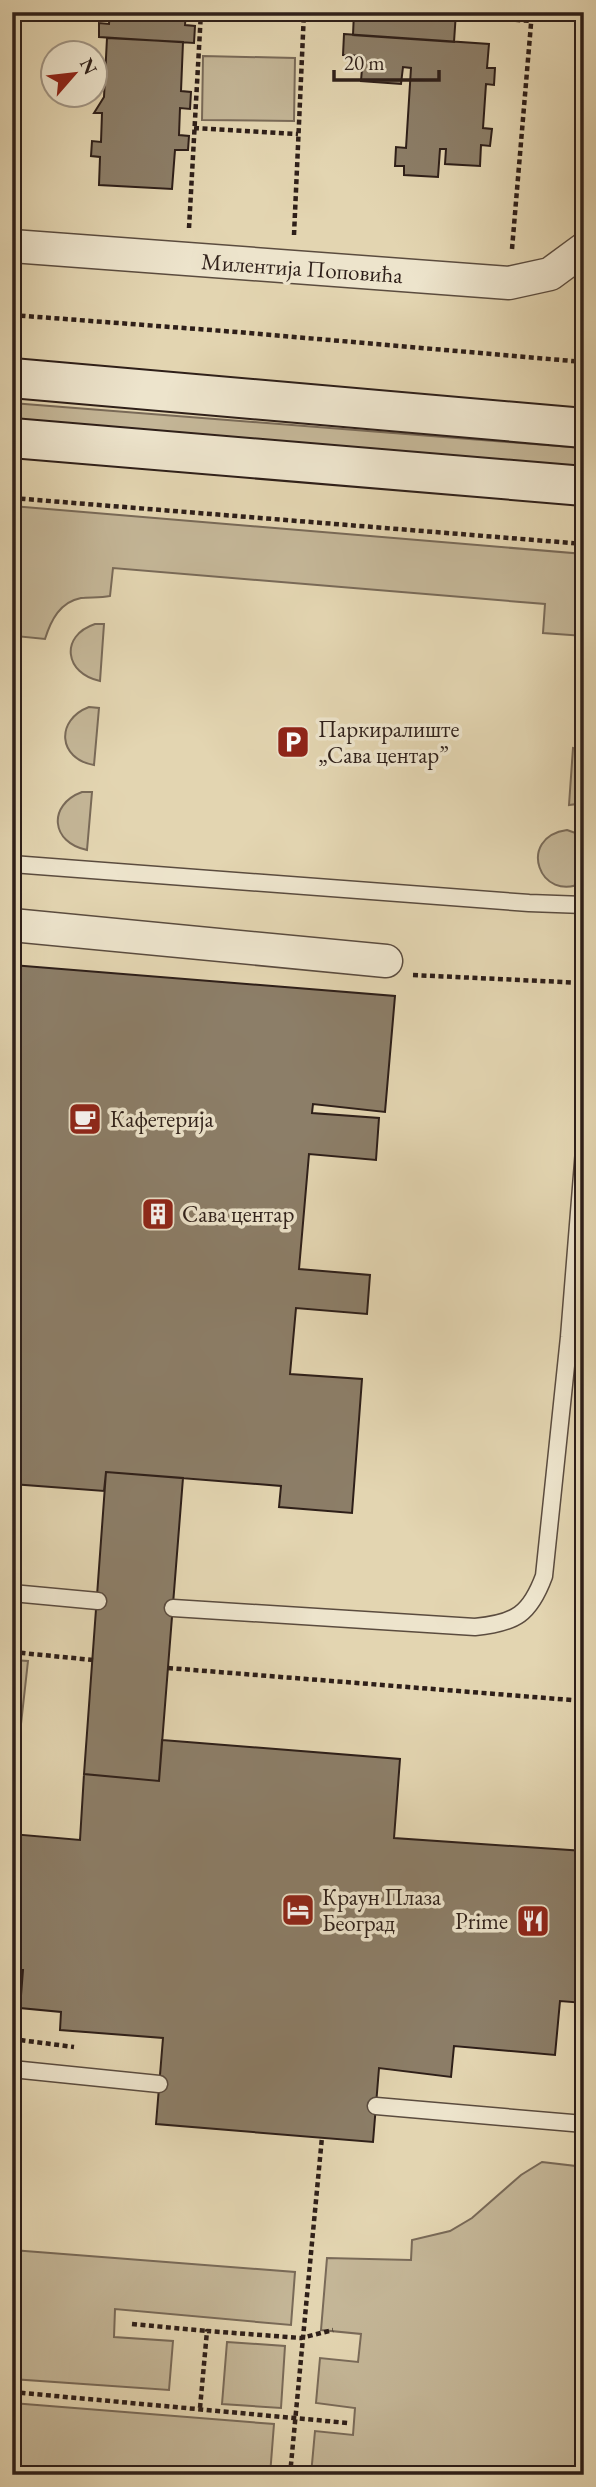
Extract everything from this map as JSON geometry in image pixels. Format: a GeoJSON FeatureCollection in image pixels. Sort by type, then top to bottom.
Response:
{"type":"FeatureCollection","features":[{"type":"Feature","properties":{"kind":"street","name":"Милентија Поповића"},"geometry":{"type":"LineString","coordinates":[[12,246],[509,284],[550,274],[583,250]]}},
{"type":"Feature","properties":{"kind":"street"},"geometry":{"type":"LineString","coordinates":[[12,378],[584,428]]}},
{"type":"Feature","properties":{"kind":"street"},"geometry":{"type":"LineString","coordinates":[[12,438],[584,486]]}},
{"type":"Feature","properties":{"kind":"street"},"geometry":{"type":"LineString","coordinates":[[12,925],[398,968]]}},
{"type":"Feature","properties":{"kind":"lane"},"geometry":{"type":"LineString","coordinates":[[12,864],[529,904],[584,905]]}},
{"type":"Feature","properties":{"kind":"lane"},"geometry":{"type":"LineString","coordinates":[[173,1608],[475,1627],[495,1625],[517,1617],[536,1598],[544,1576],[569,1337],[584,1150]]}},
{"type":"Feature","properties":{"kind":"lane"},"geometry":{"type":"LineString","coordinates":[[12,1593],[98,1601]]}},
{"type":"Feature","properties":{"kind":"lane"},"geometry":{"type":"LineString","coordinates":[[12,2069],[159,2084]]}},
{"type":"Feature","properties":{"kind":"lane"},"geometry":{"type":"LineString","coordinates":[[376,2106],[580,2123]]}},
{"type":"Feature","properties":{"kind":"path"},"geometry":{"type":"LineString","coordinates":[[191,196],[201,12]]}},
{"type":"Feature","properties":{"kind":"path"},"geometry":{"type":"LineString","coordinates":[[295,194],[304,12]]}},
{"type":"Feature","properties":{"kind":"path"},"geometry":{"type":"LineString","coordinates":[[509,284],[532,12]]}},
{"type":"Feature","properties":{"kind":"path"},"geometry":{"type":"LineString","coordinates":[[456,15],[531,21]]}},
{"type":"Feature","properties":{"kind":"path"},"geometry":{"type":"LineString","coordinates":[[194,128],[298,134]]}},
{"type":"Feature","properties":{"kind":"path"},"geometry":{"type":"LineString","coordinates":[[12,315],[584,362]]}},
{"type":"Feature","properties":{"kind":"path"},"geometry":{"type":"LineString","coordinates":[[12,498],[584,544]]}},
{"type":"Feature","properties":{"kind":"path"},"geometry":{"type":"LineString","coordinates":[[398,968],[584,983]]}},
{"type":"Feature","properties":{"kind":"path"},"geometry":{"type":"LineString","coordinates":[[12,1652],[93,1660]]}},
{"type":"Feature","properties":{"kind":"path"},"geometry":{"type":"LineString","coordinates":[[168,1668],[584,1702]]}},
{"type":"Feature","properties":{"kind":"path"},"geometry":{"type":"LineString","coordinates":[[290,2475],[322,2137]]}},
{"type":"Feature","properties":{"kind":"path"},"geometry":{"type":"LineString","coordinates":[[132,2324],[301,2339],[333,2330]]}},
{"type":"Feature","properties":{"kind":"path"},"geometry":{"type":"LineString","coordinates":[[200,2408],[207,2331]]}},
{"type":"Feature","properties":{"kind":"path"},"geometry":{"type":"LineString","coordinates":[[12,2392],[348,2423]]}},
{"type":"Feature","properties":{"kind":"shaded area"},"geometry":{"type":"Polygon","coordinates":[[[203,56],[295,58],[294,121],[202,120],[203,56]]]}},
{"type":"Feature","properties":{"kind":"shaded area"},"geometry":{"type":"Polygon","coordinates":[[[12,403],[584,448],[584,470],[12,423],[12,403]]]}},
{"type":"Feature","properties":{"kind":"shaded area"},"geometry":{"type":"Polygon","coordinates":[[[12,506],[584,554],[584,636],[543,633],[545,604],[113,568],[110,596],[81,598],[67,603],[53,619],[45,639],[16,636],[12,684],[12,506]]]}},
{"type":"Feature","properties":{"kind":"shaded area"},"geometry":{"type":"Polygon","coordinates":[[[95,624],[104,624],[100,681],[79,671],[71,654],[76,637],[95,624]]]}},
{"type":"Feature","properties":{"kind":"shaded area"},"geometry":{"type":"Polygon","coordinates":[[[89,707],[99,708],[94,765],[73,755],[65,739],[70,721],[89,707]]]}},
{"type":"Feature","properties":{"kind":"shaded area"},"geometry":{"type":"Polygon","coordinates":[[[573,748],[584,750],[584,803],[569,805],[573,748]]]}},
{"type":"Feature","properties":{"kind":"shaded area"},"geometry":{"type":"Polygon","coordinates":[[[82,792],[92,792],[87,850],[66,840],[58,823],[63,806],[82,792]]]}},
{"type":"Feature","properties":{"kind":"shaded area"},"geometry":{"type":"Polygon","coordinates":[[[567,830],[584,836],[584,882],[568,887],[555,885],[545,877],[538,856],[542,844],[551,835],[567,830]]]}},
{"type":"Feature","properties":{"kind":"shaded area"},"geometry":{"type":"Polygon","coordinates":[[[12,1660],[28,1661],[13,1796],[12,1796],[12,1660]]]}},
{"type":"Feature","properties":{"kind":"shaded area"},"geometry":{"type":"Polygon","coordinates":[[[542,2162],[584,2167],[584,2475],[311,2475],[315,2431],[353,2435],[355,2408],[316,2403],[320,2358],[358,2362],[361,2334],[321,2330],[327,2258],[411,2260],[412,2240],[450,2231],[472,2218],[521,2175],[542,2162]]]}},
{"type":"Feature","properties":{"kind":"shaded area"},"geometry":{"type":"Polygon","coordinates":[[[12,2250],[295,2272],[291,2325],[115,2309],[114,2337],[173,2341],[169,2390],[12,2379],[12,2250]]]}},
{"type":"Feature","properties":{"kind":"shaded area"},"geometry":{"type":"Polygon","coordinates":[[[227,2342],[285,2346],[281,2408],[222,2404],[227,2342]]]}},
{"type":"Feature","properties":{"kind":"shaded area"},"geometry":{"type":"Polygon","coordinates":[[[12,2403],[274,2424],[270,2475],[12,2475],[12,2403]]]}},
{"type":"Feature","properties":{"kind":"building"},"geometry":{"type":"Polygon","coordinates":[[[110,12],[186,12],[185,25],[195,26],[194,43],[99,37],[99,23],[109,24],[110,12]]]}},
{"type":"Feature","properties":{"kind":"building"},"geometry":{"type":"Polygon","coordinates":[[[354,12],[456,12],[454,42],[353,35],[354,12]]]}},
{"type":"Feature","properties":{"kind":"building"},"geometry":{"type":"Polygon","coordinates":[[[344,34],[489,44],[487,68],[495,68],[494,85],[486,84],[483,128],[492,129],[490,146],[481,145],[480,166],[445,164],[446,149],[440,149],[438,177],[404,175],[404,166],[395,166],[396,147],[406,148],[411,68],[403,67],[401,84],[361,81],[363,56],[343,55],[344,34]]]}},
{"type":"Feature","properties":{"kind":"building"},"geometry":{"type":"Polygon","coordinates":[[[108,38],[183,42],[181,91],[191,92],[190,109],[180,108],[179,135],[189,136],[188,150],[175,150],[172,189],[99,185],[100,157],[91,156],[92,141],[101,142],[102,113],[94,113],[97,108],[108,108],[108,38]]]}},
{"type":"Feature","properties":{"kind":"building","name":"Сава центар"},"geometry":{"type":"Polygon","coordinates":[[[12,965],[395,996],[385,1112],[313,1104],[312,1113],[379,1118],[376,1160],[309,1154],[299,1269],[370,1275],[367,1314],[296,1308],[290,1374],[362,1379],[352,1513],[279,1507],[281,1486],[106,1472],[104,1491],[12,1484],[12,965]]]}},
{"type":"Feature","properties":{"kind":"building"},"geometry":{"type":"Polygon","coordinates":[[[106,1472],[183,1478],[159,1781],[84,1774],[106,1472]]]}},
{"type":"Feature","properties":{"kind":"building","name":"Краун Плаза Београд"},"geometry":{"type":"Polygon","coordinates":[[[162,1740],[400,1759],[394,1838],[584,1851],[584,2003],[560,2001],[555,2055],[454,2046],[451,2077],[379,2068],[373,2142],[156,2124],[163,2038],[60,2030],[61,2012],[20,2008],[23,1970],[12,1970],[12,1834],[80,1840],[84,1774],[159,1781],[162,1740]]]}},
{"type":"Feature","properties":{"kind":"place","name":"Паркиралиште „Сава центар”"},"geometry":{"type":"Point","coordinates":[293,742]}},
{"type":"Feature","properties":{"kind":"place","name":"Кафетерија"},"geometry":{"type":"Point","coordinates":[85,1119]}},
{"type":"Feature","properties":{"kind":"place","name":"Сава центар"},"geometry":{"type":"Point","coordinates":[158,1214]}},
{"type":"Feature","properties":{"kind":"place","name":"Краун Плаза Београд"},"geometry":{"type":"Point","coordinates":[298,1910]}},
{"type":"Feature","properties":{"kind":"place","name":"Prime"},"geometry":{"type":"Point","coordinates":[533,1921]}}]}
